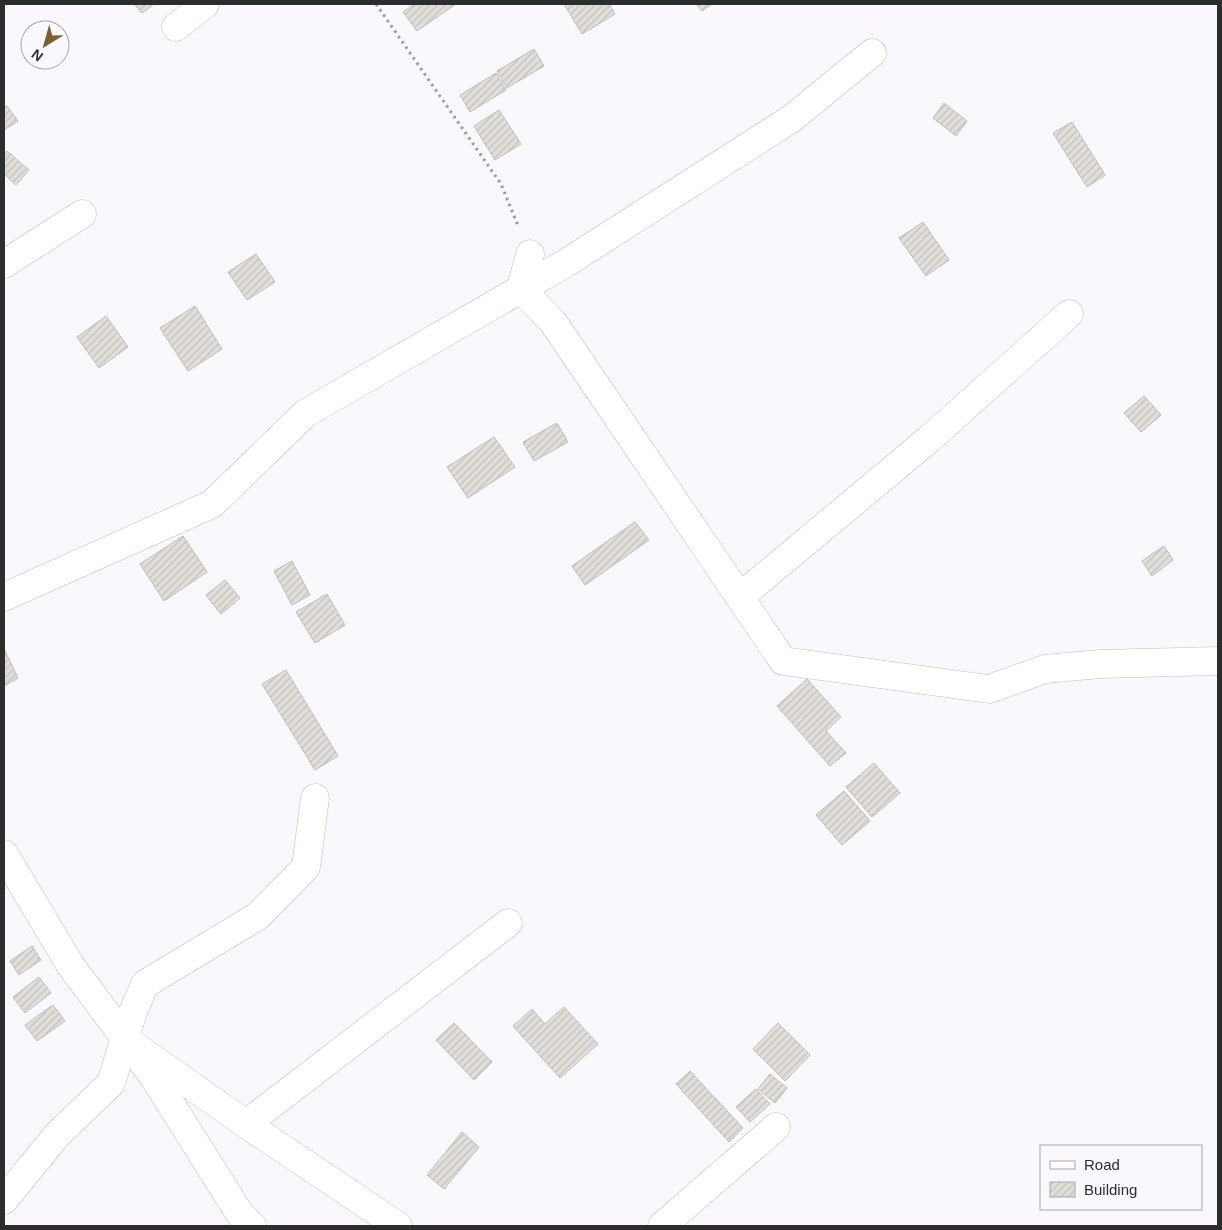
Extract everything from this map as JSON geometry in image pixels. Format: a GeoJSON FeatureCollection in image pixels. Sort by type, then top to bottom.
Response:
{"type":"FeatureCollection","features":[{"type":"Feature","properties":{"kind":"street"},"geometry":{"type":"LineString","coordinates":[[176,27],[205,4]]}},
{"type":"Feature","properties":{"kind":"street"},"geometry":{"type":"LineString","coordinates":[[4,598],[212,504],[306,413],[575,257],[791,119],[872,53]]}},
{"type":"Feature","properties":{"kind":"street"},"geometry":{"type":"LineString","coordinates":[[4,264],[82,214]]}},
{"type":"Feature","properties":{"kind":"street"},"geometry":{"type":"LineString","coordinates":[[521,289],[530,254]]}},
{"type":"Feature","properties":{"kind":"street"},"geometry":{"type":"LineString","coordinates":[[521,289],[553,322],[783,661],[989,689],[1045,669],[1100,664],[1218,661]]}},
{"type":"Feature","properties":{"kind":"street"},"geometry":{"type":"LineString","coordinates":[[740,597],[928,440],[1070,314]]}},
{"type":"Feature","properties":{"kind":"street"},"geometry":{"type":"LineString","coordinates":[[4,1200],[58,1135],[111,1083],[133,1012],[145,984],[258,916],[306,867],[315,798]]}},
{"type":"Feature","properties":{"kind":"street"},"geometry":{"type":"LineString","coordinates":[[4,854],[71,966],[153,1076],[240,1214],[252,1226]]}},
{"type":"Feature","properties":{"kind":"street"},"geometry":{"type":"LineString","coordinates":[[246,1124],[508,923]]}},
{"type":"Feature","properties":{"kind":"street"},"geometry":{"type":"LineString","coordinates":[[125,1039],[246,1124],[398,1226]]}},
{"type":"Feature","properties":{"kind":"street"},"geometry":{"type":"LineString","coordinates":[[662,1226],[776,1127]]}},
{"type":"Feature","properties":{"kind":"path"},"geometry":{"type":"LineString","coordinates":[[376,4],[501,184],[530,254]]}},
{"type":"Feature","properties":{"kind":"building"},"geometry":{"type":"Polygon","coordinates":[[[134,4],[154,4],[142,13],[134,4]]]}},
{"type":"Feature","properties":{"kind":"building"},"geometry":{"type":"Polygon","coordinates":[[[415,4],[456,4],[417,31],[403,12],[415,4]]]}},
{"type":"Feature","properties":{"kind":"building"},"geometry":{"type":"Polygon","coordinates":[[[564,4],[609,4],[615,14],[582,34],[564,4]]]}},
{"type":"Feature","properties":{"kind":"building"},"geometry":{"type":"Polygon","coordinates":[[[696,4],[712,4],[702,11],[696,4]]]}},
{"type":"Feature","properties":{"kind":"building"},"geometry":{"type":"Polygon","coordinates":[[[534,49],[544,66],[507,88],[497,71],[534,49]]]}},
{"type":"Feature","properties":{"kind":"building"},"geometry":{"type":"Polygon","coordinates":[[[496,73],[506,90],[470,112],[460,95],[496,73]]]}},
{"type":"Feature","properties":{"kind":"building"},"geometry":{"type":"Polygon","coordinates":[[[944,103],[967,121],[956,136],[933,118],[944,103]]]}},
{"type":"Feature","properties":{"kind":"building"},"geometry":{"type":"Polygon","coordinates":[[[7,106],[18,121],[4,130],[4,108],[7,106]]]}},
{"type":"Feature","properties":{"kind":"building"},"geometry":{"type":"Polygon","coordinates":[[[499,110],[521,144],[495,160],[474,126],[499,110]]]}},
{"type":"Feature","properties":{"kind":"building"},"geometry":{"type":"Polygon","coordinates":[[[1072,122],[1105,175],[1087,187],[1053,133],[1072,122]]]}},
{"type":"Feature","properties":{"kind":"building"},"geometry":{"type":"Polygon","coordinates":[[[7,151],[29,170],[16,185],[4,174],[4,155],[7,151]]]}},
{"type":"Feature","properties":{"kind":"building"},"geometry":{"type":"Polygon","coordinates":[[[923,222],[949,260],[926,276],[899,238],[923,222]]]}},
{"type":"Feature","properties":{"kind":"building"},"geometry":{"type":"Polygon","coordinates":[[[256,254],[275,282],[247,300],[228,272],[256,254]]]}},
{"type":"Feature","properties":{"kind":"building"},"geometry":{"type":"Polygon","coordinates":[[[195,306],[222,349],[188,371],[160,328],[195,306]]]}},
{"type":"Feature","properties":{"kind":"building"},"geometry":{"type":"Polygon","coordinates":[[[106,316],[128,347],[99,368],[77,337],[106,316]]]}},
{"type":"Feature","properties":{"kind":"building"},"geometry":{"type":"Polygon","coordinates":[[[1144,396],[1161,415],[1141,432],[1124,413],[1144,396]]]}},
{"type":"Feature","properties":{"kind":"building"},"geometry":{"type":"Polygon","coordinates":[[[557,423],[568,442],[534,461],[523,442],[557,423]]]}},
{"type":"Feature","properties":{"kind":"building"},"geometry":{"type":"Polygon","coordinates":[[[494,437],[515,467],[468,498],[447,467],[494,437]]]}},
{"type":"Feature","properties":{"kind":"building"},"geometry":{"type":"Polygon","coordinates":[[[635,522],[649,540],[585,585],[572,566],[635,522]]]}},
{"type":"Feature","properties":{"kind":"building"},"geometry":{"type":"Polygon","coordinates":[[[183,536],[207,572],[164,601],[140,564],[183,536]]]}},
{"type":"Feature","properties":{"kind":"building"},"geometry":{"type":"Polygon","coordinates":[[[1164,546],[1173,560],[1152,576],[1142,561],[1164,546]]]}},
{"type":"Feature","properties":{"kind":"building"},"geometry":{"type":"Polygon","coordinates":[[[292,561],[310,595],[292,605],[274,571],[292,561]]]}},
{"type":"Feature","properties":{"kind":"building"},"geometry":{"type":"Polygon","coordinates":[[[225,580],[240,598],[221,614],[206,595],[225,580]]]}},
{"type":"Feature","properties":{"kind":"building"},"geometry":{"type":"Polygon","coordinates":[[[327,594],[345,625],[315,643],[296,612],[327,594]]]}},
{"type":"Feature","properties":{"kind":"building"},"geometry":{"type":"Polygon","coordinates":[[[4,649],[18,678],[4,686],[4,649]]]}},
{"type":"Feature","properties":{"kind":"building"},"geometry":{"type":"Polygon","coordinates":[[[286,670],[338,756],[315,770],[262,684],[286,670]]]}},
{"type":"Feature","properties":{"kind":"building"},"geometry":{"type":"Polygon","coordinates":[[[807,679],[841,717],[826,731],[846,753],[830,766],[777,706],[807,679]]]}},
{"type":"Feature","properties":{"kind":"building"},"geometry":{"type":"Polygon","coordinates":[[[874,763],[900,793],[872,817],[846,787],[874,763]]]}},
{"type":"Feature","properties":{"kind":"building"},"geometry":{"type":"Polygon","coordinates":[[[844,791],[870,821],[842,845],[816,815],[844,791]]]}},
{"type":"Feature","properties":{"kind":"building"},"geometry":{"type":"Polygon","coordinates":[[[32,946],[41,960],[19,975],[10,961],[32,946]]]}},
{"type":"Feature","properties":{"kind":"building"},"geometry":{"type":"Polygon","coordinates":[[[39,977],[51,993],[25,1013],[13,997],[39,977]]]}},
{"type":"Feature","properties":{"kind":"building"},"geometry":{"type":"Polygon","coordinates":[[[53,1005],[65,1021],[37,1041],[25,1025],[53,1005]]]}},
{"type":"Feature","properties":{"kind":"building"},"geometry":{"type":"Polygon","coordinates":[[[564,1007],[598,1044],[560,1078],[513,1026],[532,1009],[545,1024],[564,1007]]]}},
{"type":"Feature","properties":{"kind":"building"},"geometry":{"type":"Polygon","coordinates":[[[454,1023],[492,1062],[474,1080],[436,1040],[454,1023]]]}},
{"type":"Feature","properties":{"kind":"building"},"geometry":{"type":"Polygon","coordinates":[[[778,1023],[810,1055],[785,1081],[753,1049],[778,1023]]]}},
{"type":"Feature","properties":{"kind":"building"},"geometry":{"type":"Polygon","coordinates":[[[690,1071],[743,1128],[729,1142],[676,1084],[690,1071]]]}},
{"type":"Feature","properties":{"kind":"building"},"geometry":{"type":"Polygon","coordinates":[[[770,1074],[787,1088],[775,1103],[758,1089],[770,1074]]]}},
{"type":"Feature","properties":{"kind":"building"},"geometry":{"type":"Polygon","coordinates":[[[756,1089],[770,1104],[750,1122],[736,1107],[756,1089]]]}},
{"type":"Feature","properties":{"kind":"building"},"geometry":{"type":"Polygon","coordinates":[[[462,1132],[479,1147],[444,1189],[427,1175],[462,1132]]]}}]}
